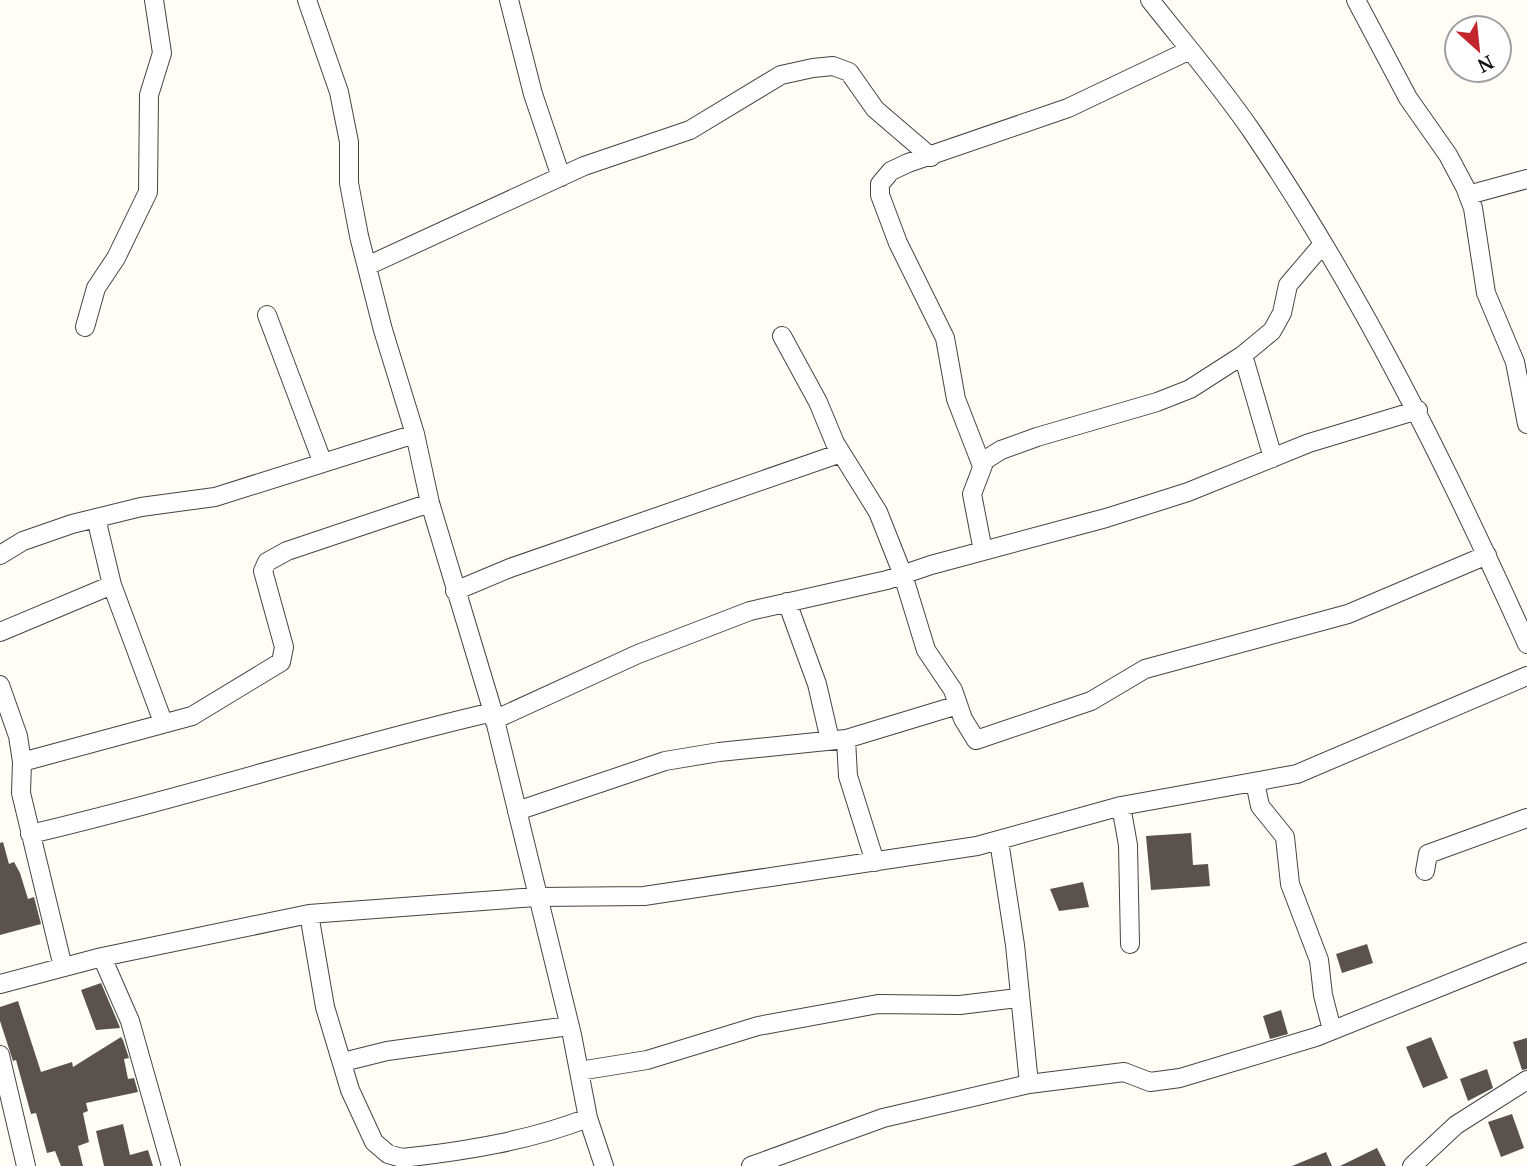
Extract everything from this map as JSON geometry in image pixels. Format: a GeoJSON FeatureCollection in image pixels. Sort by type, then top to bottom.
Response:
{"type":"FeatureCollection","features":[{"type":"Feature","properties":{"kind":"street"},"geometry":{"type":"LineString","coordinates":[[85,327],[96,288],[116,258],[148,192],[149,95],[162,53],[154,0]]}},
{"type":"Feature","properties":{"kind":"street"},"geometry":{"type":"LineString","coordinates":[[509,0],[533,94],[561,177]]}},
{"type":"Feature","properties":{"kind":"street"},"geometry":{"type":"LineString","coordinates":[[1150,0],[1249,127],[1323,244],[1418,411],[1527,644]]}},
{"type":"Feature","properties":{"kind":"street"},"geometry":{"type":"LineString","coordinates":[[1356,0],[1408,98],[1448,155],[1468,195],[1486,293],[1515,362],[1527,424]]}},
{"type":"Feature","properties":{"kind":"street"},"geometry":{"type":"LineString","coordinates":[[313,1],[339,92],[349,142],[349,183],[367,266],[415,435],[430,503],[494,716],[569,1026],[588,1118],[604,1166]]}},
{"type":"Feature","properties":{"kind":"street"},"geometry":{"type":"LineString","coordinates":[[982,466],[956,399],[945,338],[898,243],[880,195],[880,184],[891,171],[1068,108],[1190,50]]}},
{"type":"Feature","properties":{"kind":"street"},"geometry":{"type":"LineString","coordinates":[[367,266],[561,177],[690,130],[781,75],[833,66],[849,72],[883,117],[931,157]]}},
{"type":"Feature","properties":{"kind":"street"},"geometry":{"type":"LineString","coordinates":[[1468,195],[1527,179]]}},
{"type":"Feature","properties":{"kind":"street"},"geometry":{"type":"LineString","coordinates":[[983,551],[972,494],[985,460],[1002,450],[1157,402],[1190,388],[1243,355],[1272,331],[1282,313],[1288,285],[1323,244]]}},
{"type":"Feature","properties":{"kind":"street"},"geometry":{"type":"LineString","coordinates":[[267,315],[322,461]]}},
{"type":"Feature","properties":{"kind":"street"},"geometry":{"type":"LineString","coordinates":[[782,336],[841,453],[878,512],[903,575],[926,650],[945,676],[971,736],[976,740],[1091,701],[1145,669],[1348,614],[1487,555]]}},
{"type":"Feature","properties":{"kind":"street"},"geometry":{"type":"LineString","coordinates":[[1243,355],[1273,458]]}},
{"type":"Feature","properties":{"kind":"street"},"geometry":{"type":"LineString","coordinates":[[30,834],[133,810],[297,761],[494,716],[638,654],[750,611],[903,575],[1106,518],[1188,492],[1309,443],[1418,411]]}},
{"type":"Feature","properties":{"kind":"street"},"geometry":{"type":"LineString","coordinates":[[0,555],[23,541],[96,518],[141,507],[215,497],[322,461],[415,435]]}},
{"type":"Feature","properties":{"kind":"street"},"geometry":{"type":"LineString","coordinates":[[455,591],[510,568],[841,453]]}},
{"type":"Feature","properties":{"kind":"street"},"geometry":{"type":"LineString","coordinates":[[22,762],[192,716],[281,662],[284,647],[263,571],[267,562],[287,551],[430,503]]}},
{"type":"Feature","properties":{"kind":"street"},"geometry":{"type":"LineString","coordinates":[[96,518],[112,585],[163,722]]}},
{"type":"Feature","properties":{"kind":"street"},"geometry":{"type":"LineString","coordinates":[[0,632],[112,585]]}},
{"type":"Feature","properties":{"kind":"street"},"geometry":{"type":"LineString","coordinates":[[787,601],[838,740],[875,862]]}},
{"type":"Feature","properties":{"kind":"street"},"geometry":{"type":"LineString","coordinates":[[0,984],[102,957],[309,914],[536,897],[644,895],[875,862],[999,841],[1121,806],[1297,774],[1340,758],[1527,676]]}},
{"type":"Feature","properties":{"kind":"street"},"geometry":{"type":"LineString","coordinates":[[0,685],[18,736],[22,762],[21,793],[63,967]]}},
{"type":"Feature","properties":{"kind":"street"},"geometry":{"type":"LineString","coordinates":[[517,811],[665,761],[838,740],[958,705]]}},
{"type":"Feature","properties":{"kind":"street"},"geometry":{"type":"LineString","coordinates":[[1255,782],[1260,806],[1285,837],[1290,884],[1319,960],[1323,995],[1332,1030]]}},
{"type":"Feature","properties":{"kind":"street"},"geometry":{"type":"LineString","coordinates":[[1121,806],[1128,845],[1130,944]]}},
{"type":"Feature","properties":{"kind":"street"},"geometry":{"type":"LineString","coordinates":[[1425,871],[1428,854],[1527,818]]}},
{"type":"Feature","properties":{"kind":"street"},"geometry":{"type":"LineString","coordinates":[[999,841],[1015,946],[1018,998],[1030,1084]]}},
{"type":"Feature","properties":{"kind":"street"},"geometry":{"type":"LineString","coordinates":[[309,914],[325,1007],[363,1124],[374,1142],[388,1154],[402,1158],[498,1145],[551,1132],[588,1118]]}},
{"type":"Feature","properties":{"kind":"street"},"geometry":{"type":"LineString","coordinates":[[751,1166],[787,1160],[883,1118],[1030,1084],[1124,1072],[1162,1083],[1332,1030],[1527,952]]}},
{"type":"Feature","properties":{"kind":"street"},"geometry":{"type":"LineString","coordinates":[[102,957],[130,1021],[172,1166]]}},
{"type":"Feature","properties":{"kind":"street"},"geometry":{"type":"LineString","coordinates":[[579,1071],[647,1060],[758,1026],[878,1004],[960,1005],[1018,998]]}},
{"type":"Feature","properties":{"kind":"street"},"geometry":{"type":"LineString","coordinates":[[343,1062],[387,1051],[569,1026]]}},
{"type":"Feature","properties":{"kind":"street"},"geometry":{"type":"LineString","coordinates":[[0,1055],[26,1166]]}},
{"type":"Feature","properties":{"kind":"street"},"geometry":{"type":"LineString","coordinates":[[1412,1166],[1457,1125],[1527,1080]]}},
{"type":"Feature","properties":{"kind":"building"},"geometry":{"type":"Polygon","coordinates":[[[1191,833],[1193,865],[1208,864],[1210,886],[1151,890],[1146,836],[1191,833]]]}},
{"type":"Feature","properties":{"kind":"building"},"geometry":{"type":"Polygon","coordinates":[[[3,842],[9,864],[14,862],[20,873],[28,899],[34,897],[41,924],[0,935],[0,843],[3,842]]]}},
{"type":"Feature","properties":{"kind":"building"},"geometry":{"type":"Polygon","coordinates":[[[1083,882],[1089,907],[1059,911],[1050,889],[1083,882]]]}},
{"type":"Feature","properties":{"kind":"building"},"geometry":{"type":"Polygon","coordinates":[[[1367,944],[1373,963],[1342,973],[1336,954],[1367,944]]]}},
{"type":"Feature","properties":{"kind":"building"},"geometry":{"type":"Polygon","coordinates":[[[101,983],[120,1028],[96,1030],[81,990],[101,983]]]}},
{"type":"Feature","properties":{"kind":"building"},"geometry":{"type":"Polygon","coordinates":[[[18,1001],[41,1072],[72,1062],[73,1067],[121,1037],[123,1040],[129,1058],[124,1059],[128,1079],[134,1078],[138,1092],[86,1103],[88,1111],[83,1113],[89,1142],[78,1146],[83,1166],[61,1166],[55,1151],[47,1153],[36,1113],[31,1114],[16,1060],[13,1061],[0,1021],[0,1007],[18,1001]]]}},
{"type":"Feature","properties":{"kind":"building"},"geometry":{"type":"Polygon","coordinates":[[[1281,1010],[1288,1034],[1270,1039],[1263,1016],[1281,1010]]]}},
{"type":"Feature","properties":{"kind":"building"},"geometry":{"type":"Polygon","coordinates":[[[1431,1037],[1448,1078],[1423,1088],[1406,1047],[1431,1037]]]}},
{"type":"Feature","properties":{"kind":"building"},"geometry":{"type":"Polygon","coordinates":[[[1527,1038],[1527,1069],[1522,1070],[1513,1042],[1527,1038]]]}},
{"type":"Feature","properties":{"kind":"building"},"geometry":{"type":"Polygon","coordinates":[[[1487,1069],[1493,1088],[1468,1101],[1460,1079],[1487,1069]]]}},
{"type":"Feature","properties":{"kind":"building"},"geometry":{"type":"Polygon","coordinates":[[[1512,1114],[1524,1148],[1501,1157],[1488,1122],[1512,1114]]]}},
{"type":"Feature","properties":{"kind":"building"},"geometry":{"type":"Polygon","coordinates":[[[123,1124],[130,1155],[148,1150],[153,1166],[104,1166],[96,1131],[123,1124]]]}},
{"type":"Feature","properties":{"kind":"building"},"geometry":{"type":"Polygon","coordinates":[[[1377,1148],[1386,1166],[1340,1166],[1377,1148]]]}},
{"type":"Feature","properties":{"kind":"building"},"geometry":{"type":"Polygon","coordinates":[[[1326,1152],[1332,1166],[1292,1166],[1326,1152]]]}}]}
